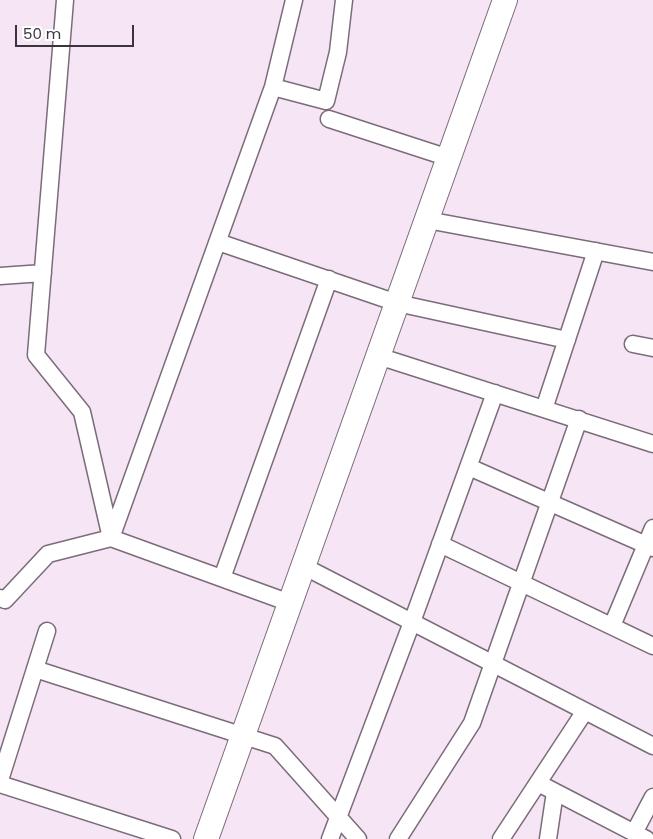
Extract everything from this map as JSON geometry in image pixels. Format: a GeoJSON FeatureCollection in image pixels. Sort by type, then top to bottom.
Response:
{"type":"FeatureCollection","features":[{"type":"Feature","properties":{"kind":"main road"},"geometry":{"type":"LineString","coordinates":[[206,839],[505,0]]}},
{"type":"Feature","properties":{"kind":"street"},"geometry":{"type":"LineString","coordinates":[[65,0],[36,355],[82,412],[111,538]]}},
{"type":"Feature","properties":{"kind":"street"},"geometry":{"type":"LineString","coordinates":[[111,538],[274,87],[294,0]]}},
{"type":"Feature","properties":{"kind":"street"},"geometry":{"type":"LineString","coordinates":[[274,87],[326,101],[338,52],[344,0]]}},
{"type":"Feature","properties":{"kind":"street"},"geometry":{"type":"LineString","coordinates":[[329,119],[449,158]]}},
{"type":"Feature","properties":{"kind":"street"},"geometry":{"type":"LineString","coordinates":[[427,220],[653,262]]}},
{"type":"Feature","properties":{"kind":"street"},"geometry":{"type":"LineString","coordinates":[[218,242],[397,303],[567,340]]}},
{"type":"Feature","properties":{"kind":"street"},"geometry":{"type":"LineString","coordinates":[[544,409],[596,251]]}},
{"type":"Feature","properties":{"kind":"street"},"geometry":{"type":"LineString","coordinates":[[0,276],[43,273]]}},
{"type":"Feature","properties":{"kind":"street"},"geometry":{"type":"LineString","coordinates":[[222,578],[329,280]]}},
{"type":"Feature","properties":{"kind":"street"},"geometry":{"type":"LineString","coordinates":[[633,344],[653,348]]}},
{"type":"Feature","properties":{"kind":"street"},"geometry":{"type":"LineString","coordinates":[[378,356],[653,444]]}},
{"type":"Feature","properties":{"kind":"street"},"geometry":{"type":"LineString","coordinates":[[330,839],[412,622],[495,393]]}},
{"type":"Feature","properties":{"kind":"street"},"geometry":{"type":"LineString","coordinates":[[398,839],[472,723],[578,419]]}},
{"type":"Feature","properties":{"kind":"street"},"geometry":{"type":"LineString","coordinates":[[469,467],[649,546]]}},
{"type":"Feature","properties":{"kind":"street"},"geometry":{"type":"LineString","coordinates":[[612,626],[649,546],[653,528]]}},
{"type":"Feature","properties":{"kind":"street"},"geometry":{"type":"LineString","coordinates":[[0,598],[5,600],[48,554],[111,538],[290,603]]}},
{"type":"Feature","properties":{"kind":"street"},"geometry":{"type":"LineString","coordinates":[[440,544],[653,646]]}},
{"type":"Feature","properties":{"kind":"street"},"geometry":{"type":"LineString","coordinates":[[303,566],[653,746]]}},
{"type":"Feature","properties":{"kind":"street"},"geometry":{"type":"LineString","coordinates":[[0,780],[47,632]]}},
{"type":"Feature","properties":{"kind":"street"},"geometry":{"type":"LineString","coordinates":[[35,670],[275,746],[358,839]]}},
{"type":"Feature","properties":{"kind":"street"},"geometry":{"type":"LineString","coordinates":[[501,839],[585,711]]}},
{"type":"Feature","properties":{"kind":"street"},"geometry":{"type":"LineString","coordinates":[[538,783],[640,836],[653,797]]}},
{"type":"Feature","properties":{"kind":"street"},"geometry":{"type":"LineString","coordinates":[[0,784],[172,839]]}},
{"type":"Feature","properties":{"kind":"street"},"geometry":{"type":"LineString","coordinates":[[548,839],[556,792]]}}]}
